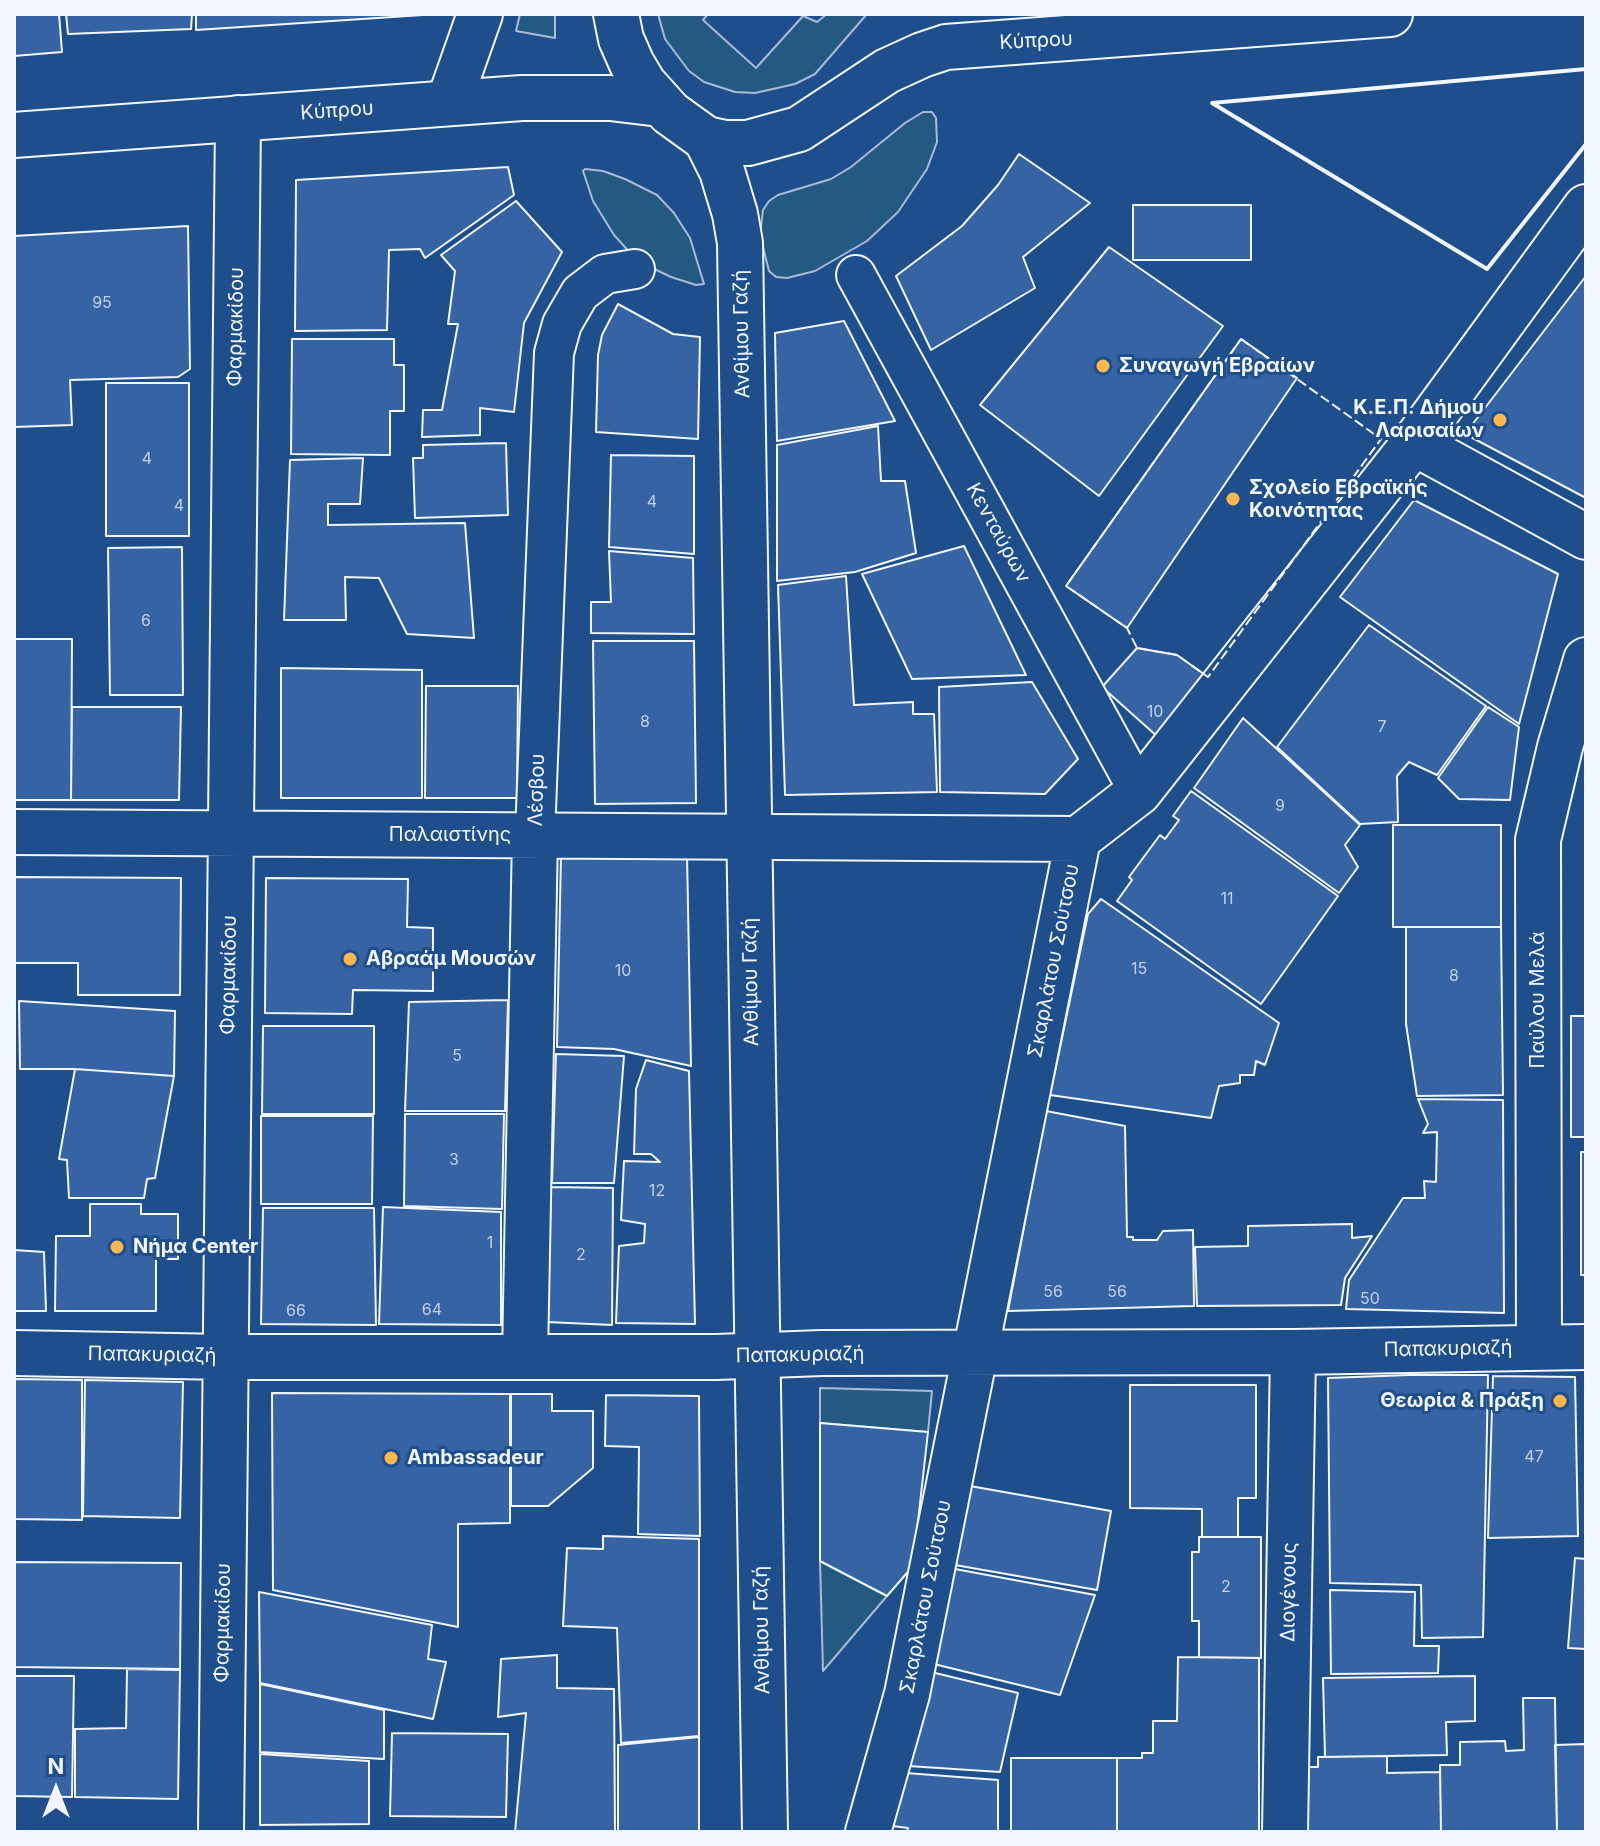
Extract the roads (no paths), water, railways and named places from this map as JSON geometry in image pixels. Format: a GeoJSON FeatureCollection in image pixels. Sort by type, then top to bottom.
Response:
{"type":"FeatureCollection","features":[{"type":"Feature","properties":{"kind":"street"},"geometry":{"type":"LineString","coordinates":[[449,102],[480,14]]}},
{"type":"Feature","properties":{"kind":"street"},"geometry":{"type":"LineString","coordinates":[[616,14],[621,39],[632,64],[660,104],[683,125],[706,139]]}},
{"type":"Feature","properties":{"kind":"street","name":"Κύπρου"},"geometry":{"type":"LineString","coordinates":[[706,139],[748,143],[799,129],[887,71],[946,47],[1390,14]]}},
{"type":"Feature","properties":{"kind":"street","name":"Κύπρου"},"geometry":{"type":"LineString","coordinates":[[14,135],[449,102],[557,97],[610,98],[660,104]]}},
{"type":"Feature","properties":{"kind":"street","name":"Φαρμακίδου"},"geometry":{"type":"LineString","coordinates":[[221,1832],[238,118]]}},
{"type":"Feature","properties":{"kind":"street","name":"Ανθίμου Γαζή"},"geometry":{"type":"LineString","coordinates":[[706,139],[722,171],[740,243],[765,1832]]}},
{"type":"Feature","properties":{"kind":"street","name":"Σκαρλάτου Σούτσου"},"geometry":{"type":"LineString","coordinates":[[868,1832],[907,1694],[1078,839],[1139,792],[1414,443],[1586,207]]}},
{"type":"Feature","properties":{"kind":"street","name":"Λέσβου"},"geometry":{"type":"LineString","coordinates":[[525,1356],[535,835],[554,353],[562,324],[580,293],[605,274],[635,269]]}},
{"type":"Feature","properties":{"kind":"street","name":"Κενταύρων"},"geometry":{"type":"LineString","coordinates":[[856,275],[1139,792]]}},
{"type":"Feature","properties":{"kind":"street"},"geometry":{"type":"LineString","coordinates":[[1414,443],[1586,537]]}},
{"type":"Feature","properties":{"kind":"street","name":"Παύλου Μελά"},"geometry":{"type":"LineString","coordinates":[[1539,1347],[1538,840],[1560,747],[1586,660]]}},
{"type":"Feature","properties":{"kind":"street","name":"Παλαιστίνης"},"geometry":{"type":"LineString","coordinates":[[14,832],[1078,839]]}},
{"type":"Feature","properties":{"kind":"street","name":"Παπακυριαζή"},"geometry":{"type":"LineString","coordinates":[[14,1353],[226,1357],[757,1356],[1586,1347]]}},
{"type":"Feature","properties":{"kind":"street","name":"Διογένους"},"geometry":{"type":"LineString","coordinates":[[1285,1832],[1293,1352]]}},
{"type":"Feature","properties":{"kind":"place","name":"Συναγωγή Εβραίων"},"geometry":{"type":"Point","coordinates":[1103,366]}},
{"type":"Feature","properties":{"kind":"place","name":"Κ.Ε.Π. Δήμου Λαρισαίων"},"geometry":{"type":"Point","coordinates":[1500,420]}},
{"type":"Feature","properties":{"kind":"place","name":"Σχολείο Εβραϊκής Κοινότητας"},"geometry":{"type":"Point","coordinates":[1233,499]}},
{"type":"Feature","properties":{"kind":"place","name":"Αβραάμ Μουσών"},"geometry":{"type":"Point","coordinates":[350,959]}},
{"type":"Feature","properties":{"kind":"place","name":"Νήμα Center"},"geometry":{"type":"Point","coordinates":[117,1247]}},
{"type":"Feature","properties":{"kind":"place","name":"Θεωρία & Πράξη"},"geometry":{"type":"Point","coordinates":[1560,1401]}},
{"type":"Feature","properties":{"kind":"place","name":"Ambassadeur"},"geometry":{"type":"Point","coordinates":[391,1458]}}]}
